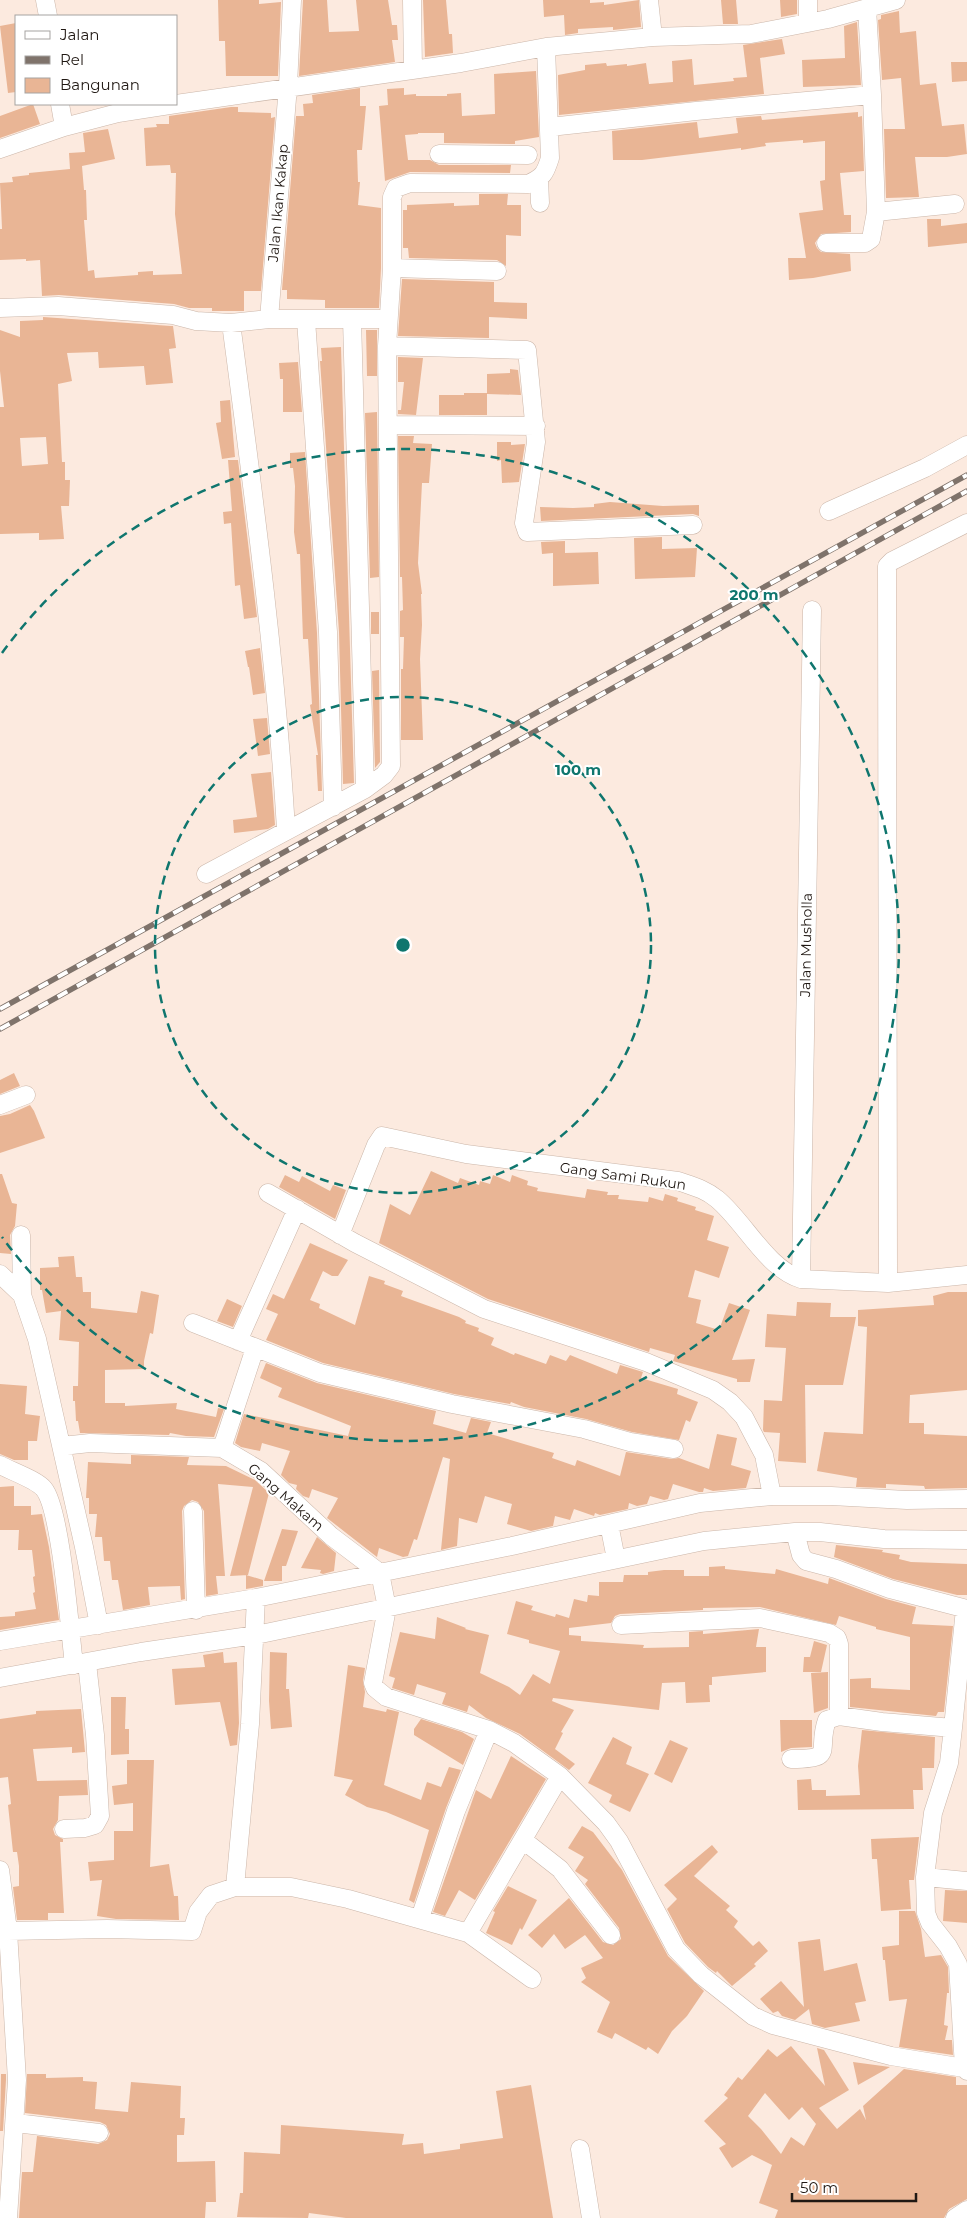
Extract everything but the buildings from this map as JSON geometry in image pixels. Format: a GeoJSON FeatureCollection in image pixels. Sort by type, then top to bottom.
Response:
{"type":"FeatureCollection","features":[{"type":"Feature","properties":{"kind":"street"},"geometry":{"type":"LineString","coordinates":[[46,0],[48,15]]}},
{"type":"Feature","properties":{"kind":"street","name":"Jalan Ikan Kakap"},"geometry":{"type":"LineString","coordinates":[[269,319],[288,86],[292,0]]}},
{"type":"Feature","properties":{"kind":"street"},"geometry":{"type":"LineString","coordinates":[[412,0],[413,70]]}},
{"type":"Feature","properties":{"kind":"street"},"geometry":{"type":"LineString","coordinates":[[649,0],[653,37]]}},
{"type":"Feature","properties":{"kind":"street"},"geometry":{"type":"LineString","coordinates":[[808,0],[808,23]]}},
{"type":"Feature","properties":{"kind":"street"},"geometry":{"type":"LineString","coordinates":[[178,104],[288,86],[413,70],[546,47],[653,37],[751,34],[808,23],[896,0]]}},
{"type":"Feature","properties":{"kind":"street"},"geometry":{"type":"LineString","coordinates":[[826,243],[865,243],[871,239],[876,212],[867,8]]}},
{"type":"Feature","properties":{"kind":"street"},"geometry":{"type":"LineString","coordinates":[[206,874],[286,829],[333,807],[365,789],[384,776],[392,766],[387,346],[392,268],[392,196],[396,188],[410,183],[528,184],[540,178],[546,171],[550,158],[546,47]]}},
{"type":"Feature","properties":{"kind":"street"},"geometry":{"type":"LineString","coordinates":[[513,184],[528,155],[549,135],[696,111],[872,95]]}},
{"type":"Feature","properties":{"kind":"street"},"geometry":{"type":"LineString","coordinates":[[60,105],[64,127]]}},
{"type":"Feature","properties":{"kind":"street"},"geometry":{"type":"LineString","coordinates":[[0,149],[64,127],[118,113],[170,105]]}},
{"type":"Feature","properties":{"kind":"street"},"geometry":{"type":"LineString","coordinates":[[439,154],[528,155]]}},
{"type":"Feature","properties":{"kind":"street"},"geometry":{"type":"LineString","coordinates":[[540,178],[540,203]]}},
{"type":"Feature","properties":{"kind":"street"},"geometry":{"type":"LineString","coordinates":[[876,212],[955,204]]}},
{"type":"Feature","properties":{"kind":"street"},"geometry":{"type":"LineString","coordinates":[[392,268],[497,271]]}},
{"type":"Feature","properties":{"kind":"street"},"geometry":{"type":"LineString","coordinates":[[0,308],[58,306],[173,315],[196,321],[231,323],[269,319],[388,318]]}},
{"type":"Feature","properties":{"kind":"street"},"geometry":{"type":"LineString","coordinates":[[352,319],[365,789]]}},
{"type":"Feature","properties":{"kind":"street"},"geometry":{"type":"LineString","coordinates":[[306,320],[328,632],[333,807]]}},
{"type":"Feature","properties":{"kind":"street"},"geometry":{"type":"LineString","coordinates":[[231,323],[261,554],[286,829]]}},
{"type":"Feature","properties":{"kind":"street"},"geometry":{"type":"LineString","coordinates":[[387,346],[527,350],[536,426],[536,442],[524,523],[527,532],[693,525]]}},
{"type":"Feature","properties":{"kind":"street"},"geometry":{"type":"LineString","coordinates":[[388,425],[536,426]]}},
{"type":"Feature","properties":{"kind":"street"},"geometry":{"type":"LineString","coordinates":[[829,511],[925,468],[967,445]]}},
{"type":"Feature","properties":{"kind":"street"},"geometry":{"type":"LineString","coordinates":[[888,1283],[887,566],[892,561],[967,523]]}},
{"type":"Feature","properties":{"kind":"street","name":"Jalan Musholla"},"geometry":{"type":"LineString","coordinates":[[801,1280],[812,610]]}},
{"type":"Feature","properties":{"kind":"street"},"geometry":{"type":"LineString","coordinates":[[0,1105],[26,1095]]}},
{"type":"Feature","properties":{"kind":"street","name":"Gang Sami Rukun"},"geometry":{"type":"LineString","coordinates":[[340,1235],[376,1145],[382,1136],[466,1154],[678,1181],[704,1190],[718,1199],[774,1262],[793,1277],[801,1280]]}},
{"type":"Feature","properties":{"kind":"street"},"geometry":{"type":"LineString","coordinates":[[268,1193],[340,1235],[484,1310],[646,1362],[713,1390],[730,1402],[744,1416],[764,1454],[772,1496]]}},
{"type":"Feature","properties":{"kind":"street"},"geometry":{"type":"LineString","coordinates":[[238,1341],[297,1210]]}},
{"type":"Feature","properties":{"kind":"street"},"geometry":{"type":"LineString","coordinates":[[21,1235],[22,1295],[37,1339],[62,1446],[57,1482],[50,1500],[66,1520],[70,1634],[95,1735],[100,1816],[96,1824],[86,1828],[64,1829]]}},
{"type":"Feature","properties":{"kind":"street"},"geometry":{"type":"LineString","coordinates":[[801,1280],[888,1283],[967,1275]]}},
{"type":"Feature","properties":{"kind":"street"},"geometry":{"type":"LineString","coordinates":[[1,1279],[22,1295]]}},
{"type":"Feature","properties":{"kind":"street"},"geometry":{"type":"LineString","coordinates":[[193,1324],[320,1373],[452,1404],[584,1430],[630,1442],[674,1449]]}},
{"type":"Feature","properties":{"kind":"street"},"geometry":{"type":"LineString","coordinates":[[222,1448],[255,1348]]}},
{"type":"Feature","properties":{"kind":"street","name":"Gang Makam"},"geometry":{"type":"LineString","coordinates":[[62,1446],[90,1443],[222,1448],[261,1471],[331,1536],[384,1592]]}},
{"type":"Feature","properties":{"kind":"street"},"geometry":{"type":"LineString","coordinates":[[0,1466],[57,1482]]}},
{"type":"Feature","properties":{"kind":"street"},"geometry":{"type":"LineString","coordinates":[[57,1482],[66,1520],[99,1625]]}},
{"type":"Feature","properties":{"kind":"street"},"geometry":{"type":"LineString","coordinates":[[0,1641],[70,1634],[99,1625],[196,1610],[384,1592],[613,1542],[700,1503],[772,1496],[831,1496],[907,1500],[967,1499]]}},
{"type":"Feature","properties":{"kind":"street"},"geometry":{"type":"LineString","coordinates":[[193,1511],[196,1610]]}},
{"type":"Feature","properties":{"kind":"street"},"geometry":{"type":"LineString","coordinates":[[384,1592],[373,1683],[375,1688],[386,1697],[489,1730],[514,1743],[560,1776],[606,1823],[620,1841],[676,1950],[701,1975],[753,2016],[773,2025],[891,2056],[966,2069],[958,1964],[928,1918],[926,1877],[933,1813],[949,1763],[966,1609],[890,1589],[836,1569],[806,1561],[801,1555],[795,1532]]}},
{"type":"Feature","properties":{"kind":"street"},"geometry":{"type":"LineString","coordinates":[[0,1678],[78,1662],[256,1632],[384,1592],[613,1542],[704,1541],[795,1532],[820,1532],[884,1539],[967,1540]]}},
{"type":"Feature","properties":{"kind":"street"},"geometry":{"type":"LineString","coordinates":[[235,1888],[250,1724],[257,1603]]}},
{"type":"Feature","properties":{"kind":"street"},"geometry":{"type":"LineString","coordinates":[[621,1625],[760,1618],[829,1633],[836,1638],[839,1644],[839,1716]]}},
{"type":"Feature","properties":{"kind":"street"},"geometry":{"type":"LineString","coordinates":[[791,1759],[818,1757],[823,1753],[827,1720],[839,1716],[953,1728]]}},
{"type":"Feature","properties":{"kind":"street"},"geometry":{"type":"LineString","coordinates":[[420,1918],[456,1811],[489,1730]]}},
{"type":"Feature","properties":{"kind":"street"},"geometry":{"type":"LineString","coordinates":[[468,1933],[560,1776]]}},
{"type":"Feature","properties":{"kind":"street"},"geometry":{"type":"LineString","coordinates":[[523,1840],[560,1869],[611,1935]]}},
{"type":"Feature","properties":{"kind":"street"},"geometry":{"type":"LineString","coordinates":[[0,1870],[5,1940],[9,2079],[16,2123],[7,2144],[8,2218]]}},
{"type":"Feature","properties":{"kind":"street"},"geometry":{"type":"LineString","coordinates":[[926,1877],[967,1881]]}},
{"type":"Feature","properties":{"kind":"street"},"geometry":{"type":"LineString","coordinates":[[5,1940],[107,1929],[192,1931],[198,1912],[211,1895],[235,1888],[291,1887],[420,1918],[468,1933],[532,1980]]}},
{"type":"Feature","properties":{"kind":"street"},"geometry":{"type":"LineString","coordinates":[[16,2123],[99,2133]]}},
{"type":"Feature","properties":{"kind":"street"},"geometry":{"type":"LineString","coordinates":[[580,2149],[591,2218]]}},
{"type":"Feature","properties":{"kind":"street"},"geometry":{"type":"LineString","coordinates":[[955,2218],[967,2210]]}},
{"type":"Feature","properties":{"kind":"railway"},"geometry":{"type":"LineString","coordinates":[[0,1009],[967,475]]}},
{"type":"Feature","properties":{"kind":"railway"},"geometry":{"type":"LineString","coordinates":[[0,1029],[967,491]]}}]}
